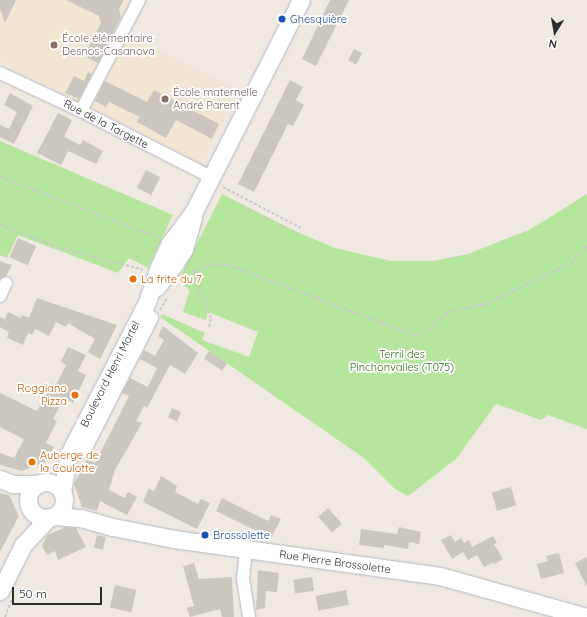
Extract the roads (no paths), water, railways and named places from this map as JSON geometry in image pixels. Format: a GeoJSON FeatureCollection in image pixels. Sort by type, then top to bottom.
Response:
{"type":"FeatureCollection","features":[{"type":"Feature","properties":{"kind":"main road","name":"Boulevard Henri Martel"},"geometry":{"type":"LineString","coordinates":[[57,507],[69,454],[152,293],[184,249],[194,211],[301,0]]}},
{"type":"Feature","properties":{"kind":"main road","name":"Boulevard Henri Martel"},"geometry":{"type":"LineString","coordinates":[[41,483],[69,454]]}},
{"type":"Feature","properties":{"kind":"main road"},"geometry":{"type":"LineString","coordinates":[[6,481],[51,483],[57,507]]}},
{"type":"Feature","properties":{"kind":"main road"},"geometry":{"type":"LineString","coordinates":[[6,481],[35,515],[57,507]]}},
{"type":"Feature","properties":{"kind":"main road"},"geometry":{"type":"LineString","coordinates":[[23,545],[28,495],[32,488],[41,483]]}},
{"type":"Feature","properties":{"kind":"main road"},"geometry":{"type":"LineString","coordinates":[[0,591],[23,545],[57,507]]}},
{"type":"Feature","properties":{"kind":"main road","name":"Rue Pierre Brossolette"},"geometry":{"type":"LineString","coordinates":[[57,507],[81,518],[113,527],[174,539],[440,576],[587,617]]}},
{"type":"Feature","properties":{"kind":"street"},"geometry":{"type":"LineString","coordinates":[[81,111],[139,0]]}},
{"type":"Feature","properties":{"kind":"street","name":"Rue de la Targette"},"geometry":{"type":"LineString","coordinates":[[0,73],[81,111],[210,178]]}},
{"type":"Feature","properties":{"kind":"street"},"geometry":{"type":"LineString","coordinates":[[0,296],[6,283]]}},
{"type":"Feature","properties":{"kind":"street"},"geometry":{"type":"LineString","coordinates":[[246,550],[243,579],[249,617]]}},
{"type":"Feature","properties":{"kind":"place","name":"Ghesquière"},"geometry":{"type":"Point","coordinates":[282,19]}},
{"type":"Feature","properties":{"kind":"place","name":"École élémentaire Desnos-Casanova"},"geometry":{"type":"Point","coordinates":[54,45]}},
{"type":"Feature","properties":{"kind":"place","name":"École maternelle André Parent"},"geometry":{"type":"Point","coordinates":[165,99]}},
{"type":"Feature","properties":{"kind":"place","name":"La frite du 7"},"geometry":{"type":"Point","coordinates":[133,279]}},
{"type":"Feature","properties":{"kind":"place","name":"Roggiano Pizza"},"geometry":{"type":"Point","coordinates":[75,395]}},
{"type":"Feature","properties":{"kind":"place","name":"Auberge de la Coulotte"},"geometry":{"type":"Point","coordinates":[32,462]}},
{"type":"Feature","properties":{"kind":"place","name":"Brossolette"},"geometry":{"type":"Point","coordinates":[205,535]}},
{"type":"Feature","properties":{"kind":"park label","name":"Terril des Pinchonvalles (T075)"},"geometry":{"type":"Point","coordinates":[402,361]}}]}
